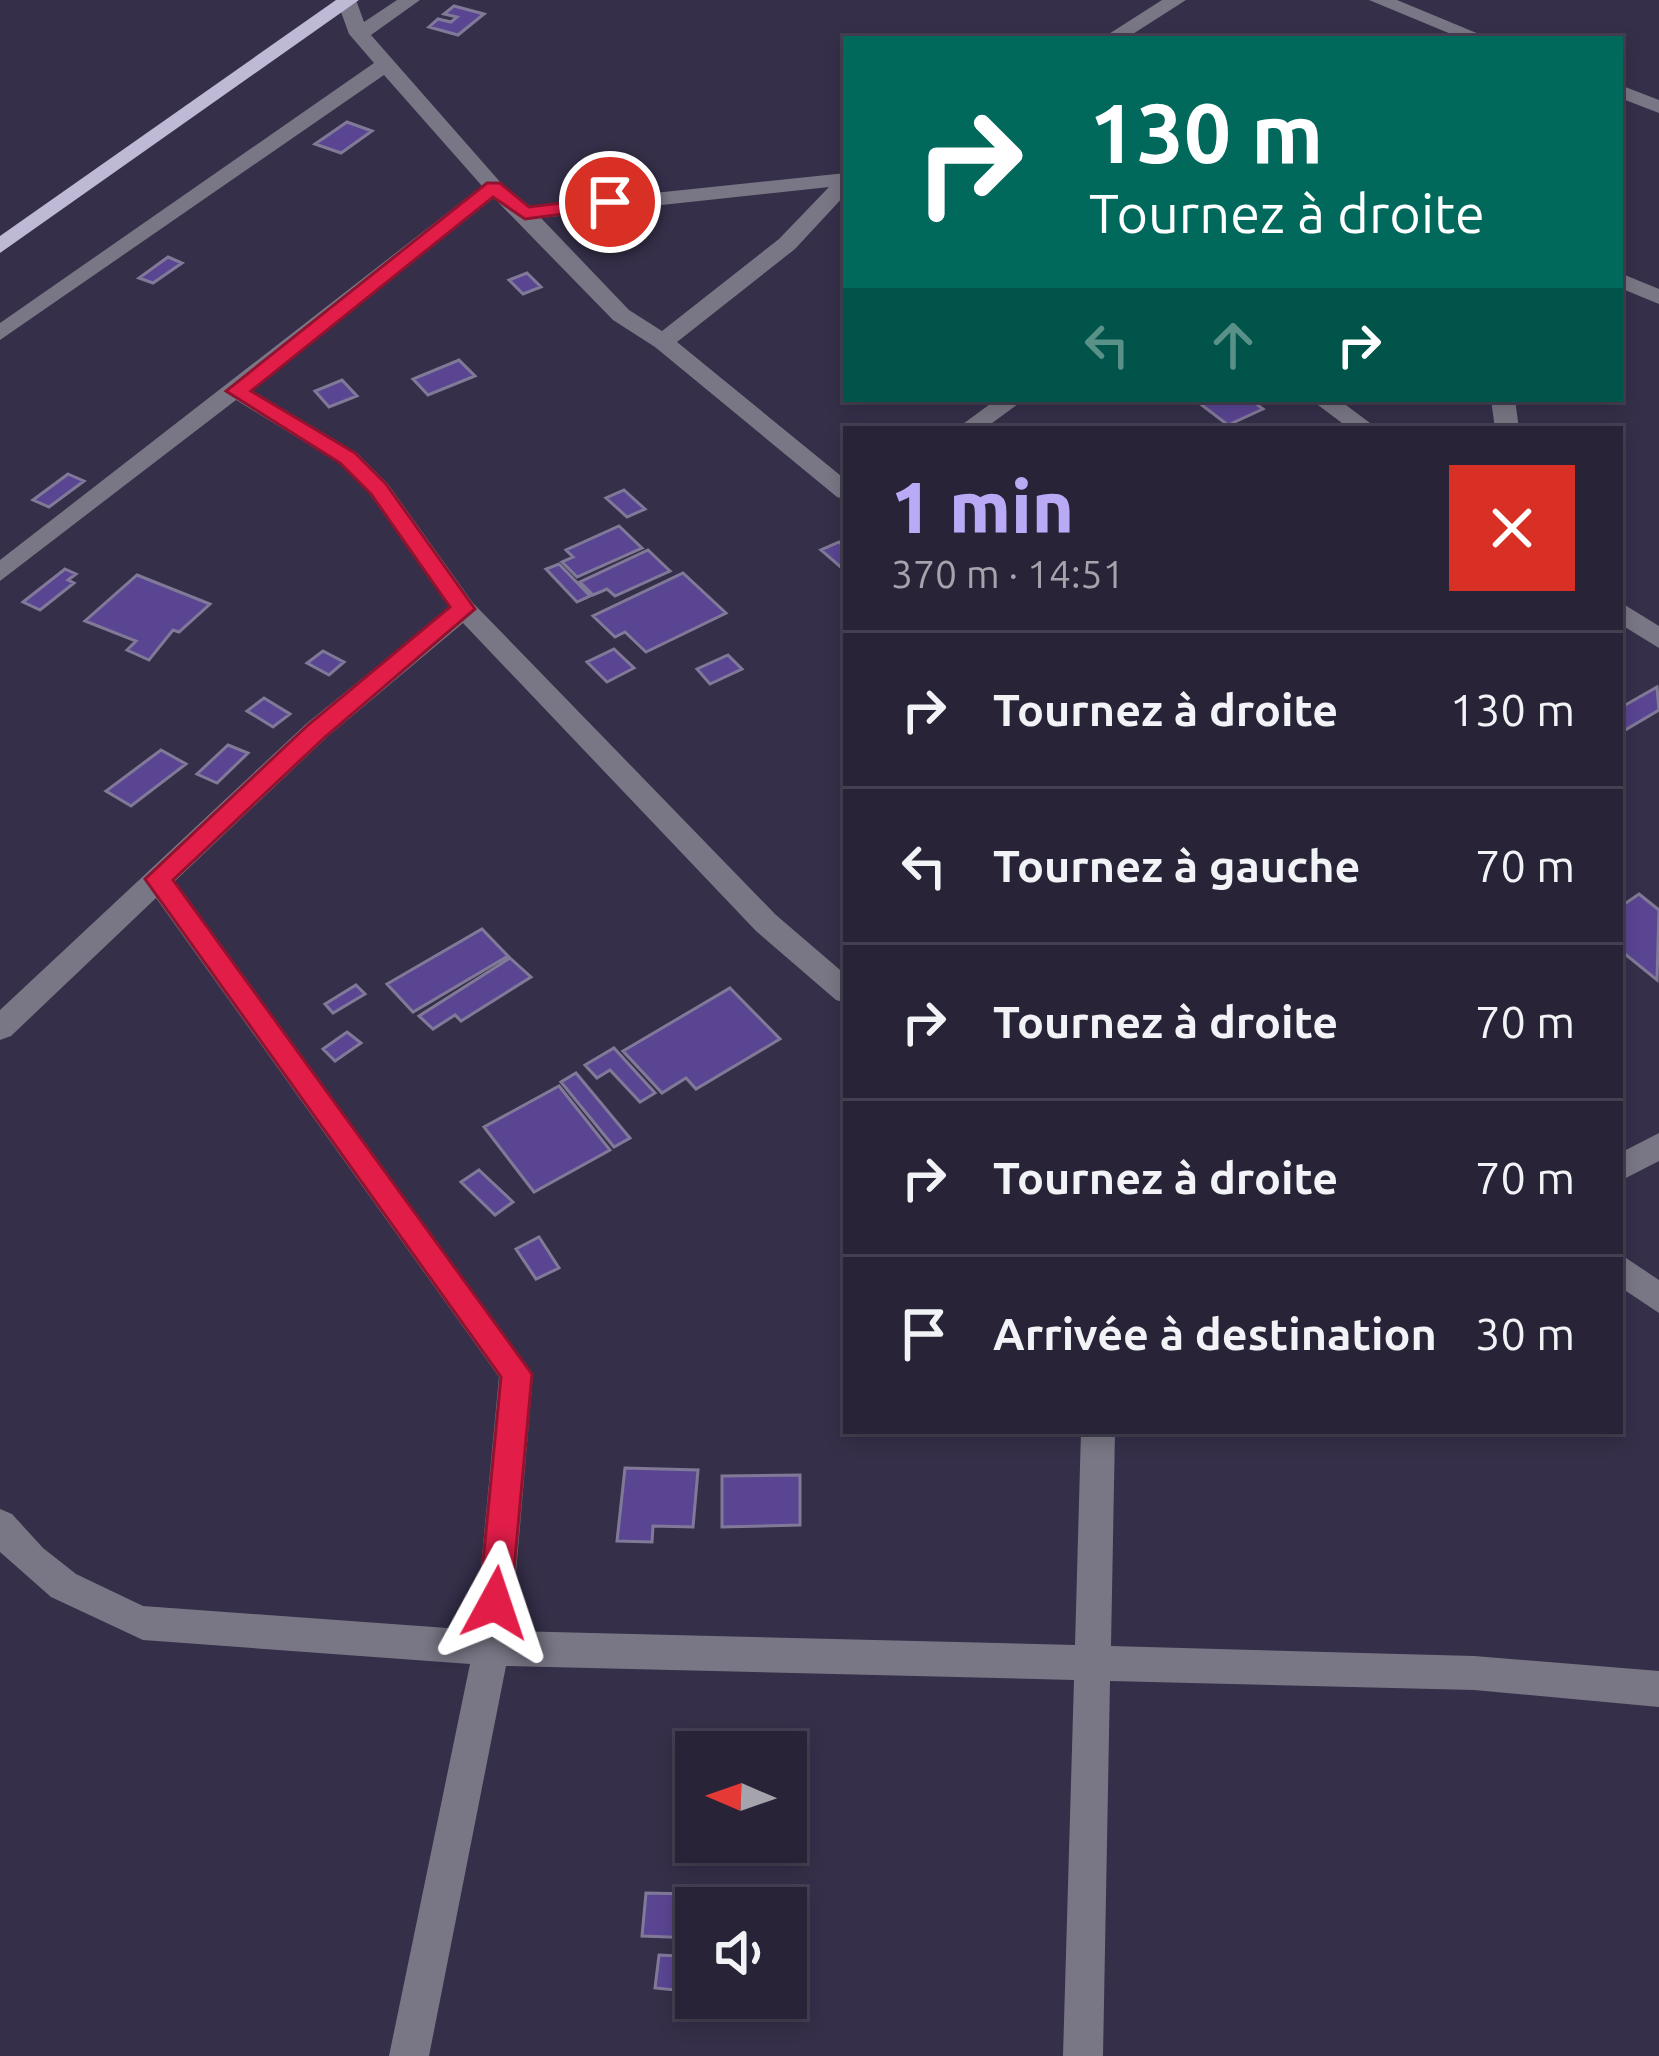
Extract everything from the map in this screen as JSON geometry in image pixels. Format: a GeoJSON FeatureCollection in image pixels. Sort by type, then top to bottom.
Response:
{"type":"FeatureCollection","features":[{"type":"Feature","properties":{"kind":"main road"},"geometry":{"type":"LineString","coordinates":[[0,246],[348,0]]}},
{"type":"Feature","properties":{"kind":"street"},"geometry":{"type":"LineString","coordinates":[[348,0],[359,34],[494,187],[525,213],[621,315],[663,342],[843,490]]}},
{"type":"Feature","properties":{"kind":"street"},"geometry":{"type":"LineString","coordinates":[[359,34],[410,0]]}},
{"type":"Feature","properties":{"kind":"street"},"geometry":{"type":"LineString","coordinates":[[1116,36],[1176,0]]}},
{"type":"Feature","properties":{"kind":"street"},"geometry":{"type":"LineString","coordinates":[[1378,0],[1473,36]]}},
{"type":"Feature","properties":{"kind":"street"},"geometry":{"type":"LineString","coordinates":[[0,333],[386,64]]}},
{"type":"Feature","properties":{"kind":"street"},"geometry":{"type":"LineString","coordinates":[[1623,93],[1659,107]]}},
{"type":"Feature","properties":{"kind":"street"},"geometry":{"type":"LineString","coordinates":[[525,213],[843,180]]}},
{"type":"Feature","properties":{"kind":"street"},"geometry":{"type":"LineString","coordinates":[[663,342],[788,244],[843,183]]}},
{"type":"Feature","properties":{"kind":"street"},"geometry":{"type":"LineString","coordinates":[[0,573],[494,187]]}},
{"type":"Feature","properties":{"kind":"street"},"geometry":{"type":"LineString","coordinates":[[1623,281],[1659,297]]}},
{"type":"Feature","properties":{"kind":"street"},"geometry":{"type":"LineString","coordinates":[[237,391],[348,458],[407,526],[464,609],[751,907],[843,989]]}},
{"type":"Feature","properties":{"kind":"street"},"geometry":{"type":"LineString","coordinates":[[972,426],[1008,402]]}},
{"type":"Feature","properties":{"kind":"street"},"geometry":{"type":"LineString","coordinates":[[1326,402],[1362,426]]}},
{"type":"Feature","properties":{"kind":"street"},"geometry":{"type":"LineString","coordinates":[[0,1028],[316,731],[464,609]]}},
{"type":"Feature","properties":{"kind":"street"},"geometry":{"type":"LineString","coordinates":[[1623,613],[1659,639]]}},
{"type":"Feature","properties":{"kind":"street"},"geometry":{"type":"LineString","coordinates":[[158,879],[516,1374],[490,1648],[409,2056]]}},
{"type":"Feature","properties":{"kind":"street"},"geometry":{"type":"LineString","coordinates":[[1623,1166],[1659,1146]]}},
{"type":"Feature","properties":{"kind":"street"},"geometry":{"type":"LineString","coordinates":[[1623,1270],[1659,1299]]}},
{"type":"Feature","properties":{"kind":"street"},"geometry":{"type":"LineString","coordinates":[[1083,2056],[1098,1434]]}},
{"type":"Feature","properties":{"kind":"street"},"geometry":{"type":"LineString","coordinates":[[0,1525],[25,1557],[88,1604],[142,1623],[490,1648],[1474,1673],[1659,1689]]}},
{"type":"Feature","properties":{"kind":"building"},"geometry":{"type":"Polygon","coordinates":[[[454,6],[484,14],[458,35],[429,27],[438,19],[451,22],[457,17],[444,14],[454,6]]]}},
{"type":"Feature","properties":{"kind":"building"},"geometry":{"type":"Polygon","coordinates":[[[347,122],[372,131],[341,153],[315,144],[347,122]]]}},
{"type":"Feature","properties":{"kind":"building"},"geometry":{"type":"Polygon","coordinates":[[[168,257],[182,263],[153,283],[139,278],[168,257]]]}},
{"type":"Feature","properties":{"kind":"building"},"geometry":{"type":"Polygon","coordinates":[[[527,273],[541,287],[523,294],[509,280],[527,273]]]}},
{"type":"Feature","properties":{"kind":"building"},"geometry":{"type":"Polygon","coordinates":[[[459,360],[475,376],[428,395],[413,379],[459,360]]]}},
{"type":"Feature","properties":{"kind":"building"},"geometry":{"type":"Polygon","coordinates":[[[342,380],[357,396],[329,407],[315,391],[342,380]]]}},
{"type":"Feature","properties":{"kind":"building"},"geometry":{"type":"Polygon","coordinates":[[[1254,402],[1263,409],[1228,425],[1199,403],[1254,402]]]}},
{"type":"Feature","properties":{"kind":"building"},"geometry":{"type":"Polygon","coordinates":[[[68,474],[84,481],[49,507],[33,500],[68,474]]]}},
{"type":"Feature","properties":{"kind":"building"},"geometry":{"type":"Polygon","coordinates":[[[624,490],[645,509],[627,517],[606,498],[624,490]]]}},
{"type":"Feature","properties":{"kind":"building"},"geometry":{"type":"Polygon","coordinates":[[[619,526],[642,548],[577,577],[562,562],[573,557],[566,550],[619,526]]]}},
{"type":"Feature","properties":{"kind":"building"},"geometry":{"type":"Polygon","coordinates":[[[839,542],[843,545],[843,569],[821,550],[839,542]]]}},
{"type":"Feature","properties":{"kind":"building"},"geometry":{"type":"Polygon","coordinates":[[[648,550],[670,571],[615,596],[607,589],[593,595],[580,582],[648,550]]]}},
{"type":"Feature","properties":{"kind":"building"},"geometry":{"type":"Polygon","coordinates":[[[559,564],[590,596],[577,602],[546,569],[559,564]]]}},
{"type":"Feature","properties":{"kind":"building"},"geometry":{"type":"Polygon","coordinates":[[[65,569],[76,574],[68,580],[74,583],[40,610],[23,602],[65,569]]]}},
{"type":"Feature","properties":{"kind":"building"},"geometry":{"type":"Polygon","coordinates":[[[683,573],[726,613],[646,652],[625,632],[615,637],[593,616],[683,573]]]}},
{"type":"Feature","properties":{"kind":"building"},"geometry":{"type":"Polygon","coordinates":[[[137,575],[210,604],[179,632],[173,630],[149,660],[127,650],[136,641],[85,621],[137,575]]]}},
{"type":"Feature","properties":{"kind":"building"},"geometry":{"type":"Polygon","coordinates":[[[614,649],[634,668],[607,682],[587,662],[614,649]]]}},
{"type":"Feature","properties":{"kind":"building"},"geometry":{"type":"Polygon","coordinates":[[[323,651],[344,662],[329,675],[307,663],[323,651]]]}},
{"type":"Feature","properties":{"kind":"building"},"geometry":{"type":"Polygon","coordinates":[[[728,655],[742,669],[710,684],[697,669],[728,655]]]}},
{"type":"Feature","properties":{"kind":"building"},"geometry":{"type":"Polygon","coordinates":[[[1657,687],[1659,710],[1623,731],[1623,706],[1657,687]]]}},
{"type":"Feature","properties":{"kind":"building"},"geometry":{"type":"Polygon","coordinates":[[[264,698],[290,714],[273,727],[247,711],[264,698]]]}},
{"type":"Feature","properties":{"kind":"building"},"geometry":{"type":"Polygon","coordinates":[[[228,745],[248,753],[217,783],[197,774],[228,745]]]}},
{"type":"Feature","properties":{"kind":"building"},"geometry":{"type":"Polygon","coordinates":[[[161,750],[186,764],[131,806],[106,791],[161,750]]]}},
{"type":"Feature","properties":{"kind":"building"},"geometry":{"type":"Polygon","coordinates":[[[1639,894],[1659,910],[1657,980],[1623,952],[1623,905],[1639,894]]]}},
{"type":"Feature","properties":{"kind":"building"},"geometry":{"type":"Polygon","coordinates":[[[482,929],[508,956],[413,1012],[387,984],[482,929]]]}},
{"type":"Feature","properties":{"kind":"building"},"geometry":{"type":"Polygon","coordinates":[[[510,958],[531,977],[461,1021],[455,1015],[433,1029],[419,1016],[510,958]]]}},
{"type":"Feature","properties":{"kind":"building"},"geometry":{"type":"Polygon","coordinates":[[[356,985],[365,994],[333,1013],[325,1004],[356,985]]]}},
{"type":"Feature","properties":{"kind":"building"},"geometry":{"type":"Polygon","coordinates":[[[730,988],[780,1039],[696,1089],[686,1078],[662,1093],[623,1051],[730,988]]]}},
{"type":"Feature","properties":{"kind":"building"},"geometry":{"type":"Polygon","coordinates":[[[347,1032],[361,1043],[335,1061],[323,1049],[347,1032]]]}},
{"type":"Feature","properties":{"kind":"building"},"geometry":{"type":"Polygon","coordinates":[[[614,1048],[655,1093],[640,1102],[610,1070],[597,1078],[585,1065],[614,1048]]]}},
{"type":"Feature","properties":{"kind":"building"},"geometry":{"type":"Polygon","coordinates":[[[576,1073],[630,1138],[614,1147],[561,1082],[576,1073]]]}},
{"type":"Feature","properties":{"kind":"building"},"geometry":{"type":"Polygon","coordinates":[[[559,1086],[610,1150],[534,1192],[484,1127],[559,1086]]]}},
{"type":"Feature","properties":{"kind":"building"},"geometry":{"type":"Polygon","coordinates":[[[479,1170],[513,1202],[495,1215],[461,1182],[479,1170]]]}},
{"type":"Feature","properties":{"kind":"building"},"geometry":{"type":"Polygon","coordinates":[[[539,1237],[559,1268],[536,1279],[516,1249],[539,1237]]]}},
{"type":"Feature","properties":{"kind":"building"},"geometry":{"type":"Polygon","coordinates":[[[625,1468],[698,1470],[693,1527],[653,1526],[652,1542],[617,1541],[625,1468]]]}},
{"type":"Feature","properties":{"kind":"building"},"geometry":{"type":"Polygon","coordinates":[[[800,1475],[800,1525],[722,1527],[722,1476],[800,1475]]]}},
{"type":"Feature","properties":{"kind":"building"},"geometry":{"type":"Polygon","coordinates":[[[646,1893],[675,1894],[675,1937],[642,1936],[646,1893]]]}},
{"type":"Feature","properties":{"kind":"building"},"geometry":{"type":"Polygon","coordinates":[[[659,1955],[675,1956],[675,1990],[655,1988],[659,1955]]]}},
{"type":"Feature","properties":{"kind":"route"},"geometry":{"type":"LineString","coordinates":[[495,1603],[516,1374],[158,879],[316,731],[464,609],[379,489],[348,458],[237,391],[494,187],[525,213],[610,202]]}}]}
